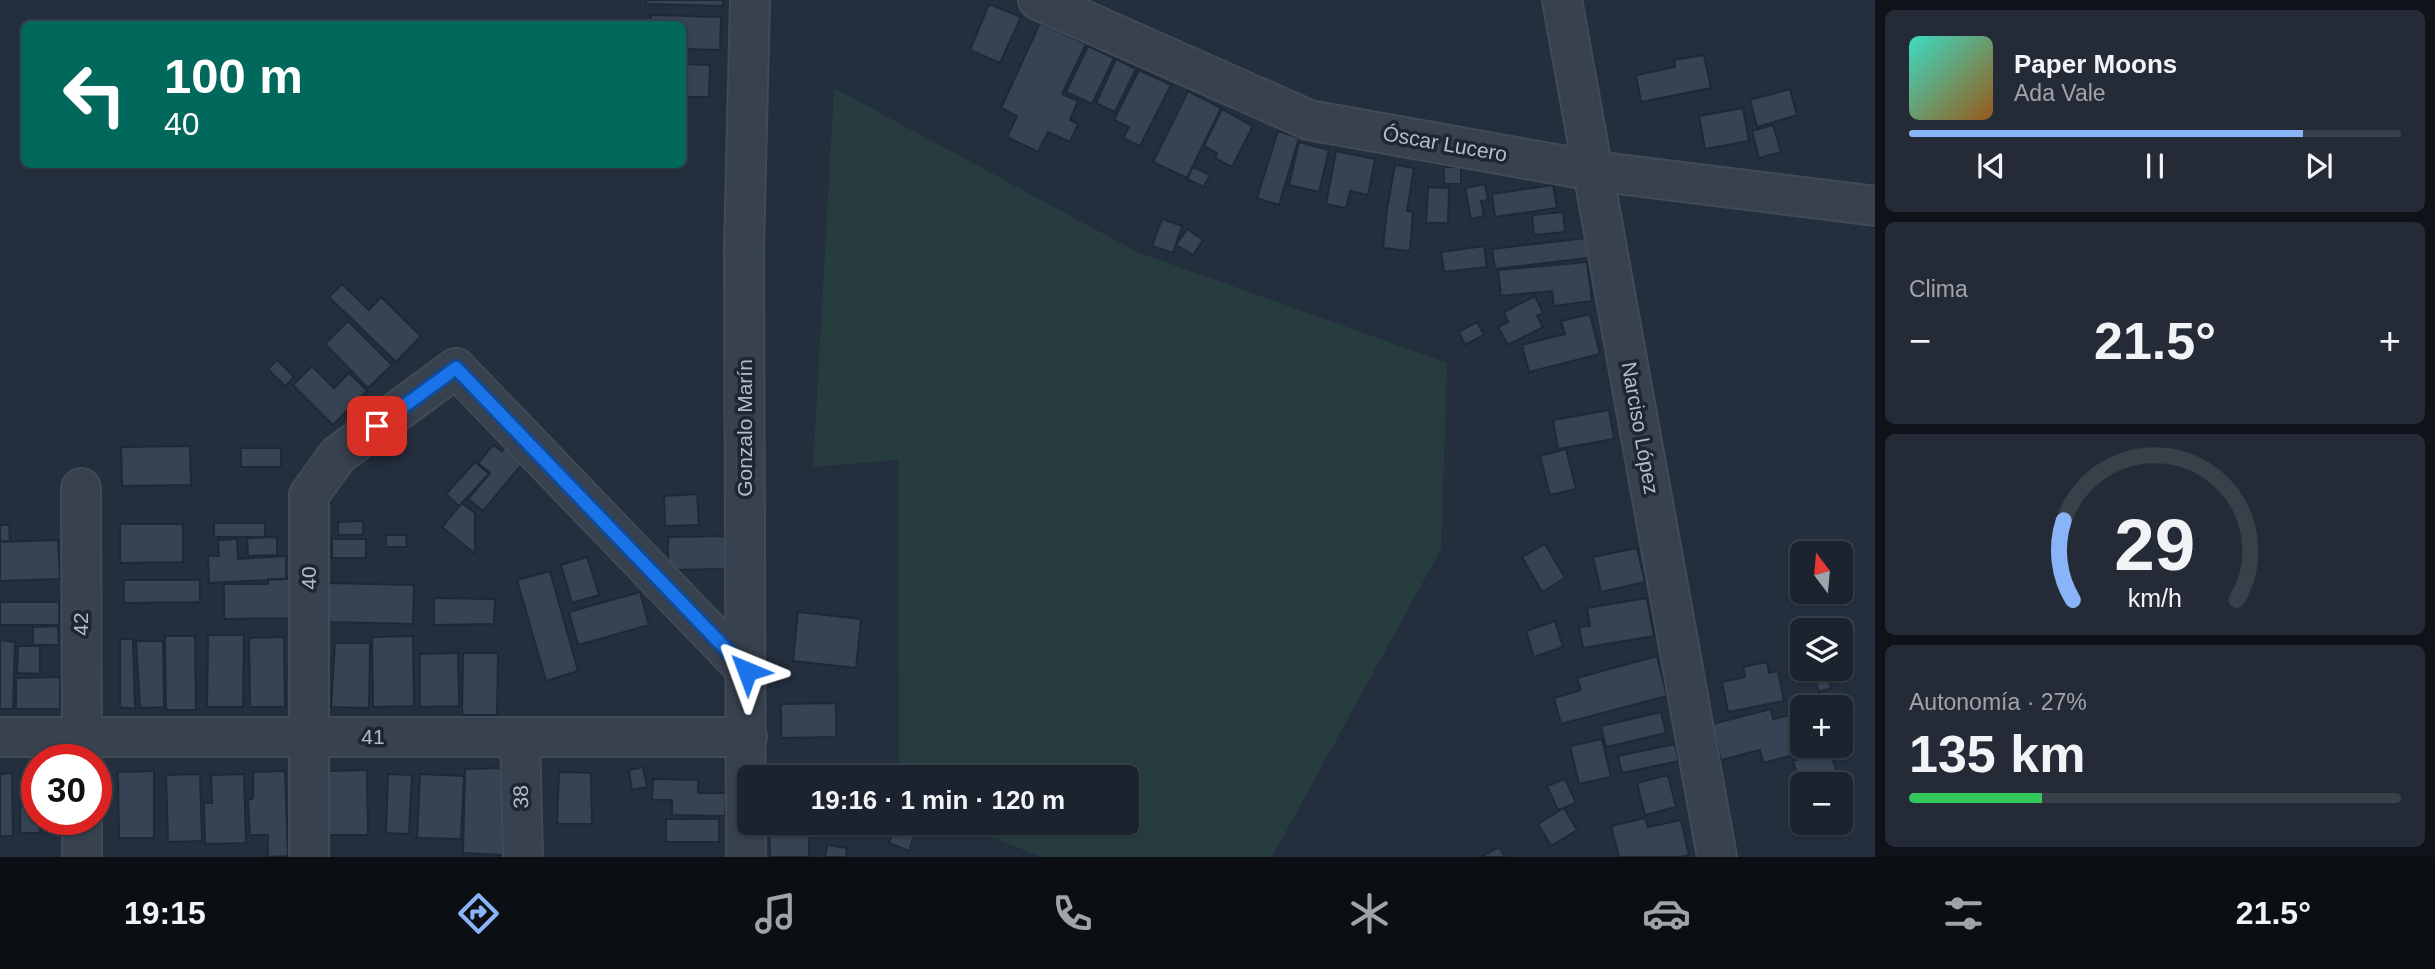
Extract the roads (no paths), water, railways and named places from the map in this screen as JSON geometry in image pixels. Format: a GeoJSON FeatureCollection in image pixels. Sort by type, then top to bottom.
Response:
{"type":"FeatureCollection","features":[{"type":"Feature","properties":{"kind":"street","name":"Gonzalo Marín"},"geometry":{"type":"LineString","coordinates":[[747,857],[744,248],[750,0]]}},
{"type":"Feature","properties":{"kind":"street","name":"Óscar Lucero"},"geometry":{"type":"LineString","coordinates":[[1038,0],[1308,120],[1594,171],[1875,206]]}},
{"type":"Feature","properties":{"kind":"street","name":"Narciso López"},"geometry":{"type":"LineString","coordinates":[[1562,0],[1717,857]]}},
{"type":"Feature","properties":{"kind":"street","name":"40"},"geometry":{"type":"LineString","coordinates":[[309,857],[309,495],[338,455],[456,368],[747,671]]}},
{"type":"Feature","properties":{"kind":"street","name":"42"},"geometry":{"type":"LineString","coordinates":[[81,488],[82,744]]}},
{"type":"Feature","properties":{"kind":"street","name":"41"},"geometry":{"type":"LineString","coordinates":[[0,737],[52,744]]}},
{"type":"Feature","properties":{"kind":"street","name":"41"},"geometry":{"type":"LineString","coordinates":[[112,747],[309,737],[747,737]]}},
{"type":"Feature","properties":{"kind":"street","name":"38"},"geometry":{"type":"LineString","coordinates":[[520,737],[523,857]]}},
{"type":"Feature","properties":{"kind":"street"},"geometry":{"type":"LineString","coordinates":[[82,835],[82,857]]}}]}
